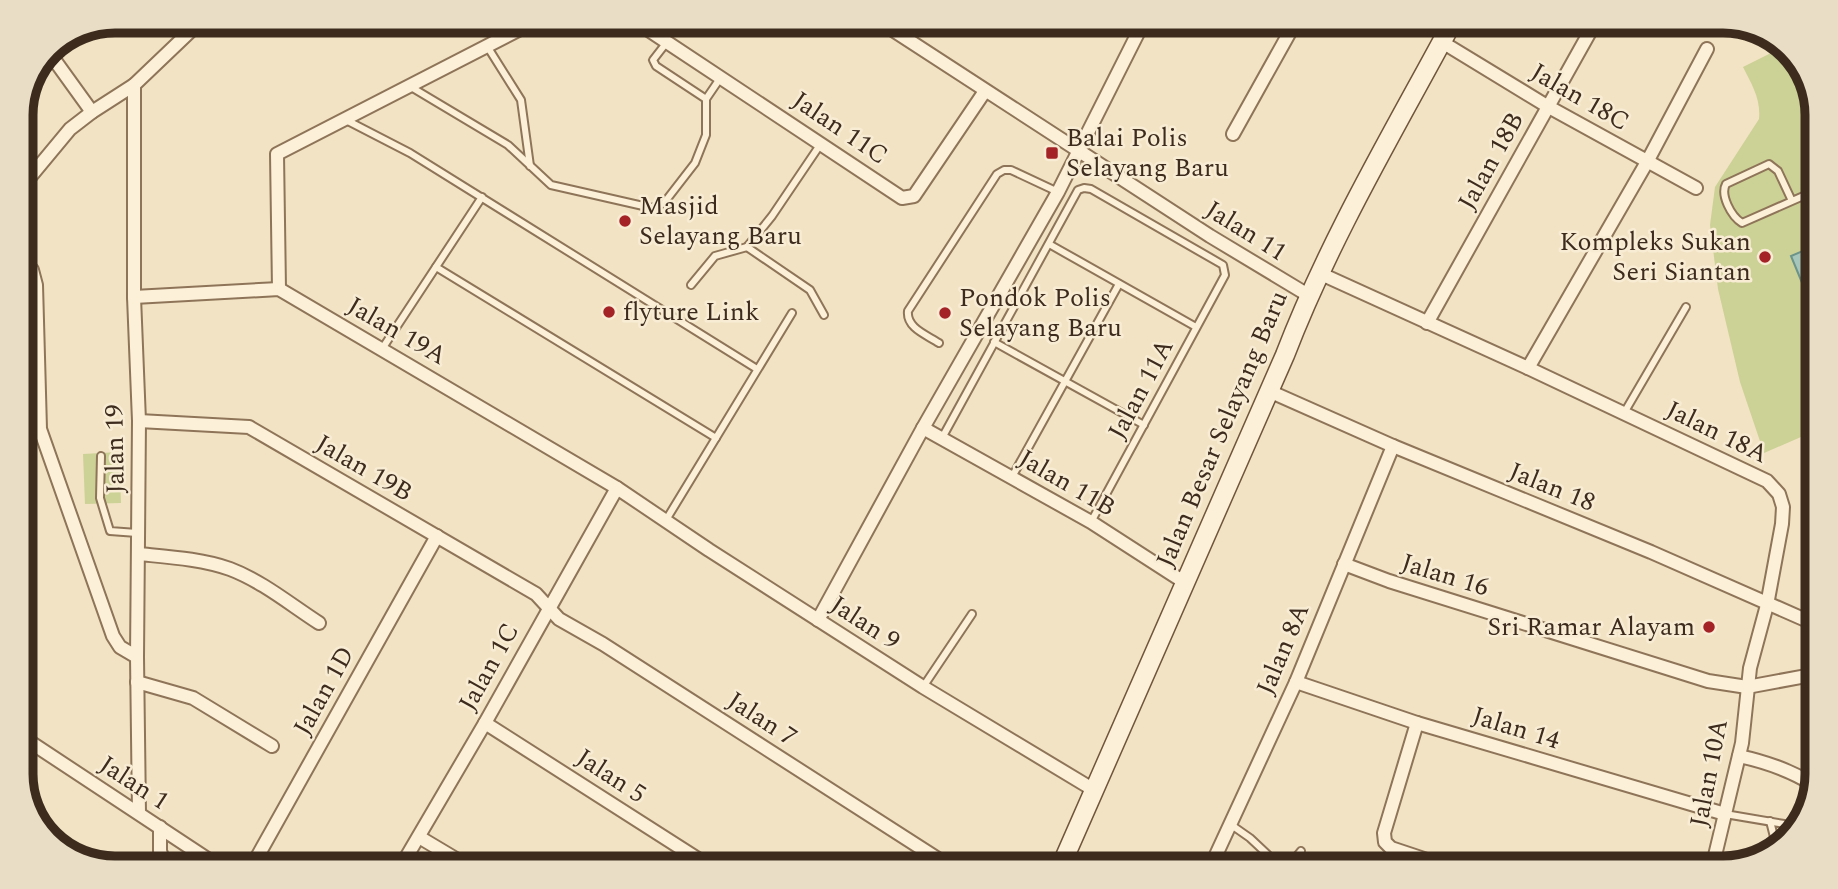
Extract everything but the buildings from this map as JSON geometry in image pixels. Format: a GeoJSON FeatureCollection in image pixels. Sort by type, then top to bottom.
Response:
{"type":"FeatureCollection","features":[{"type":"Feature","properties":{"kind":"street"},"geometry":{"type":"LineString","coordinates":[[33,174],[70,129],[134,85],[188,33]]}},
{"type":"Feature","properties":{"kind":"street"},"geometry":{"type":"LineString","coordinates":[[134,297],[279,289],[277,154],[512,33]]}},
{"type":"Feature","properties":{"kind":"street","name":"Jalan 11C"},"geometry":{"type":"LineString","coordinates":[[653,33],[902,198],[914,196],[985,91]]}},
{"type":"Feature","properties":{"kind":"street","name":"Jalan 11"},"geometry":{"type":"LineString","coordinates":[[897,33],[1210,236],[1308,295]]}},
{"type":"Feature","properties":{"kind":"street"},"geometry":{"type":"LineString","coordinates":[[818,620],[923,428],[1058,192],[1136,33]]}},
{"type":"Feature","properties":{"kind":"street"},"geometry":{"type":"LineString","coordinates":[[1233,134],[1289,33]]}},
{"type":"Feature","properties":{"kind":"street","name":"Jalan Besar Selayang Baru"},"geometry":{"type":"LineString","coordinates":[[1065,856],[1269,391],[1308,295],[1340,230],[1447,33]]}},
{"type":"Feature","properties":{"kind":"street","name":"Jalan 18B"},"geometry":{"type":"LineString","coordinates":[[1427,324],[1589,33]]}},
{"type":"Feature","properties":{"kind":"street","name":"Jalan 18C"},"geometry":{"type":"LineString","coordinates":[[1442,42],[1547,106],[1696,188]]}},
{"type":"Feature","properties":{"kind":"street"},"geometry":{"type":"LineString","coordinates":[[1528,368],[1647,162],[1707,49]]}},
{"type":"Feature","properties":{"kind":"street"},"geometry":{"type":"LineString","coordinates":[[55,60],[92,112]]}},
{"type":"Feature","properties":{"kind":"street","name":"Jalan 19"},"geometry":{"type":"LineString","coordinates":[[134,85],[134,297],[139,421],[139,813]]}},
{"type":"Feature","properties":{"kind":"street"},"geometry":{"type":"LineString","coordinates":[[33,273],[37,285],[40,429],[113,636],[120,647],[137,657]]}},
{"type":"Feature","properties":{"kind":"street","name":"Jalan 18A"},"geometry":{"type":"LineString","coordinates":[[1319,273],[1767,481],[1779,494],[1783,507],[1783,524],[1767,605],[1754,645],[1747,687]]}},
{"type":"Feature","properties":{"kind":"street","name":"Jalan 19A"},"geometry":{"type":"LineString","coordinates":[[279,289],[617,488]]}},
{"type":"Feature","properties":{"kind":"street","name":"Jalan 18"},"geometry":{"type":"LineString","coordinates":[[1269,391],[1393,446],[1651,552],[1805,620]]}},
{"type":"Feature","properties":{"kind":"street","name":"Jalan 19B"},"geometry":{"type":"LineString","coordinates":[[139,421],[248,427],[536,594],[548,608]]}},
{"type":"Feature","properties":{"kind":"street","name":"Jalan 11B"},"geometry":{"type":"LineString","coordinates":[[923,428],[1091,522],[1184,582]]}},
{"type":"Feature","properties":{"kind":"street","name":"Jalan 8A"},"geometry":{"type":"LineString","coordinates":[[1215,856],[1296,682],[1393,446]]}},
{"type":"Feature","properties":{"kind":"street","name":"Jalan 9"},"geometry":{"type":"LineString","coordinates":[[617,488],[923,687],[1094,790]]}},
{"type":"Feature","properties":{"kind":"street","name":"Jalan 1C"},"geometry":{"type":"LineString","coordinates":[[407,856],[617,488]]}},
{"type":"Feature","properties":{"kind":"street","name":"Jalan 1D"},"geometry":{"type":"LineString","coordinates":[[258,856],[437,536]]}},
{"type":"Feature","properties":{"kind":"street"},"geometry":{"type":"LineString","coordinates":[[139,554],[193,560],[230,569],[264,587],[319,623]]}},
{"type":"Feature","properties":{"kind":"street","name":"Jalan 16"},"geometry":{"type":"LineString","coordinates":[[1344,564],[1388,581],[1708,681],[1747,687],[1805,676]]}},
{"type":"Feature","properties":{"kind":"street","name":"Jalan 7"},"geometry":{"type":"LineString","coordinates":[[548,608],[559,620],[603,644],[933,856]]}},
{"type":"Feature","properties":{"kind":"street"},"geometry":{"type":"LineString","coordinates":[[137,682],[193,698],[272,746]]}},
{"type":"Feature","properties":{"kind":"street","name":"Jalan 14"},"geometry":{"type":"LineString","coordinates":[[1296,682],[1418,723],[1725,814]]}},
{"type":"Feature","properties":{"kind":"street","name":"Jalan 10A"},"geometry":{"type":"LineString","coordinates":[[1715,856],[1739,756],[1747,687]]}},
{"type":"Feature","properties":{"kind":"street","name":"Jalan 5"},"geometry":{"type":"LineString","coordinates":[[485,723],[693,856]]}},
{"type":"Feature","properties":{"kind":"street"},"geometry":{"type":"LineString","coordinates":[[1415,856],[1391,848],[1385,842],[1384,833],[1418,723]]}},
{"type":"Feature","properties":{"kind":"street","name":"Jalan 1"},"geometry":{"type":"LineString","coordinates":[[33,744],[203,856]]}},
{"type":"Feature","properties":{"kind":"street"},"geometry":{"type":"LineString","coordinates":[[1739,756],[1769,762],[1804,779]]}},
{"type":"Feature","properties":{"kind":"street"},"geometry":{"type":"LineString","coordinates":[[160,827],[162,856]]}},
{"type":"Feature","properties":{"kind":"street"},"geometry":{"type":"LineString","coordinates":[[419,836],[452,856]]}},
{"type":"Feature","properties":{"kind":"lane"},"geometry":{"type":"LineString","coordinates":[[667,42],[653,60],[656,66],[706,99]]}},
{"type":"Feature","properties":{"kind":"lane"},"geometry":{"type":"LineString","coordinates":[[487,46],[521,100],[530,166]]}},
{"type":"Feature","properties":{"kind":"lane"},"geometry":{"type":"LineString","coordinates":[[408,86],[508,145],[551,185],[652,208],[664,203],[695,163],[706,135],[706,99],[721,77]]}},
{"type":"Feature","properties":{"kind":"lane"},"geometry":{"type":"LineString","coordinates":[[345,119],[410,153],[757,369]]}},
{"type":"Feature","properties":{"kind":"lane"},"geometry":{"type":"LineString","coordinates":[[691,285],[715,256],[747,247],[772,216],[821,143]]}},
{"type":"Feature","properties":{"kind":"lane"},"geometry":{"type":"LineString","coordinates":[[1792,201],[1778,171],[1769,164],[1726,184],[1723,188],[1723,194],[1736,219],[1742,223],[1805,195]]}},
{"type":"Feature","properties":{"kind":"lane"},"geometry":{"type":"LineString","coordinates":[[939,343],[912,326],[907,318],[908,311],[997,174],[1011,170],[1058,192]]}},
{"type":"Feature","properties":{"kind":"lane"},"geometry":{"type":"LineString","coordinates":[[942,438],[1078,190],[1091,189],[1202,251],[1210,236]]}},
{"type":"Feature","properties":{"kind":"lane"},"geometry":{"type":"LineString","coordinates":[[382,349],[482,197]]}},
{"type":"Feature","properties":{"kind":"lane"},"geometry":{"type":"LineString","coordinates":[[1049,244],[1196,327]]}},
{"type":"Feature","properties":{"kind":"lane"},"geometry":{"type":"LineString","coordinates":[[747,247],[810,290],[824,315]]}},
{"type":"Feature","properties":{"kind":"lane","name":"Jalan 11A"},"geometry":{"type":"LineString","coordinates":[[1091,522],[1225,275],[1223,265],[1202,251]]}},
{"type":"Feature","properties":{"kind":"lane"},"geometry":{"type":"LineString","coordinates":[[436,267],[716,438]]}},
{"type":"Feature","properties":{"kind":"lane"},"geometry":{"type":"LineString","coordinates":[[1012,477],[1119,284]]}},
{"type":"Feature","properties":{"kind":"lane"},"geometry":{"type":"LineString","coordinates":[[1625,413],[1686,307]]}},
{"type":"Feature","properties":{"kind":"lane"},"geometry":{"type":"LineString","coordinates":[[665,521],[792,313]]}},
{"type":"Feature","properties":{"kind":"lane"},"geometry":{"type":"LineString","coordinates":[[994,342],[1144,425]]}},
{"type":"Feature","properties":{"kind":"lane"},"geometry":{"type":"LineString","coordinates":[[101,456],[100,498],[110,531],[139,533]]}},
{"type":"Feature","properties":{"kind":"lane"},"geometry":{"type":"LineString","coordinates":[[923,687],[972,614]]}},
{"type":"Feature","properties":{"kind":"lane"},"geometry":{"type":"LineString","coordinates":[[1725,814],[1784,824]]}},
{"type":"Feature","properties":{"kind":"lane"},"geometry":{"type":"LineString","coordinates":[[1770,821],[1774,837]]}},
{"type":"Feature","properties":{"kind":"lane"},"geometry":{"type":"LineString","coordinates":[[1230,824],[1270,856]]}},
{"type":"Feature","properties":{"kind":"lane"},"geometry":{"type":"LineString","coordinates":[[1296,856],[1301,851]]}},
{"type":"Feature","properties":{"kind":"green space","name":"Kompleks Sukan Seri Siantan"},"geometry":{"type":"Polygon","coordinates":[[[1774,52],[1796,79],[1805,110],[1805,435],[1764,453],[1740,382],[1718,289],[1710,225],[1715,187],[1759,119],[1753,86],[1743,67],[1774,52]]]}},
{"type":"Feature","properties":{"kind":"green space"},"geometry":{"type":"Polygon","coordinates":[[[119,452],[121,503],[85,504],[83,454],[119,452]]]}},
{"type":"Feature","properties":{"kind":"water"},"geometry":{"type":"Polygon","coordinates":[[[1805,250],[1805,290],[1791,256],[1805,250]]]}},
{"type":"Feature","properties":{"kind":"place","name":"Balai Polis Selayang Baru"},"geometry":{"type":"Point","coordinates":[1052,153]}},
{"type":"Feature","properties":{"kind":"place","name":"Masjid Selayang Baru"},"geometry":{"type":"Point","coordinates":[625,221]}},
{"type":"Feature","properties":{"kind":"place","name":"Kompleks Sukan Seri Siantan"},"geometry":{"type":"Point","coordinates":[1765,257]}},
{"type":"Feature","properties":{"kind":"place","name":"flyture Link"},"geometry":{"type":"Point","coordinates":[609,312]}},
{"type":"Feature","properties":{"kind":"place","name":"Pondok Polis Selayang Baru"},"geometry":{"type":"Point","coordinates":[945,313]}},
{"type":"Feature","properties":{"kind":"place","name":"Sri Ramar Alayam"},"geometry":{"type":"Point","coordinates":[1709,627]}}]}
